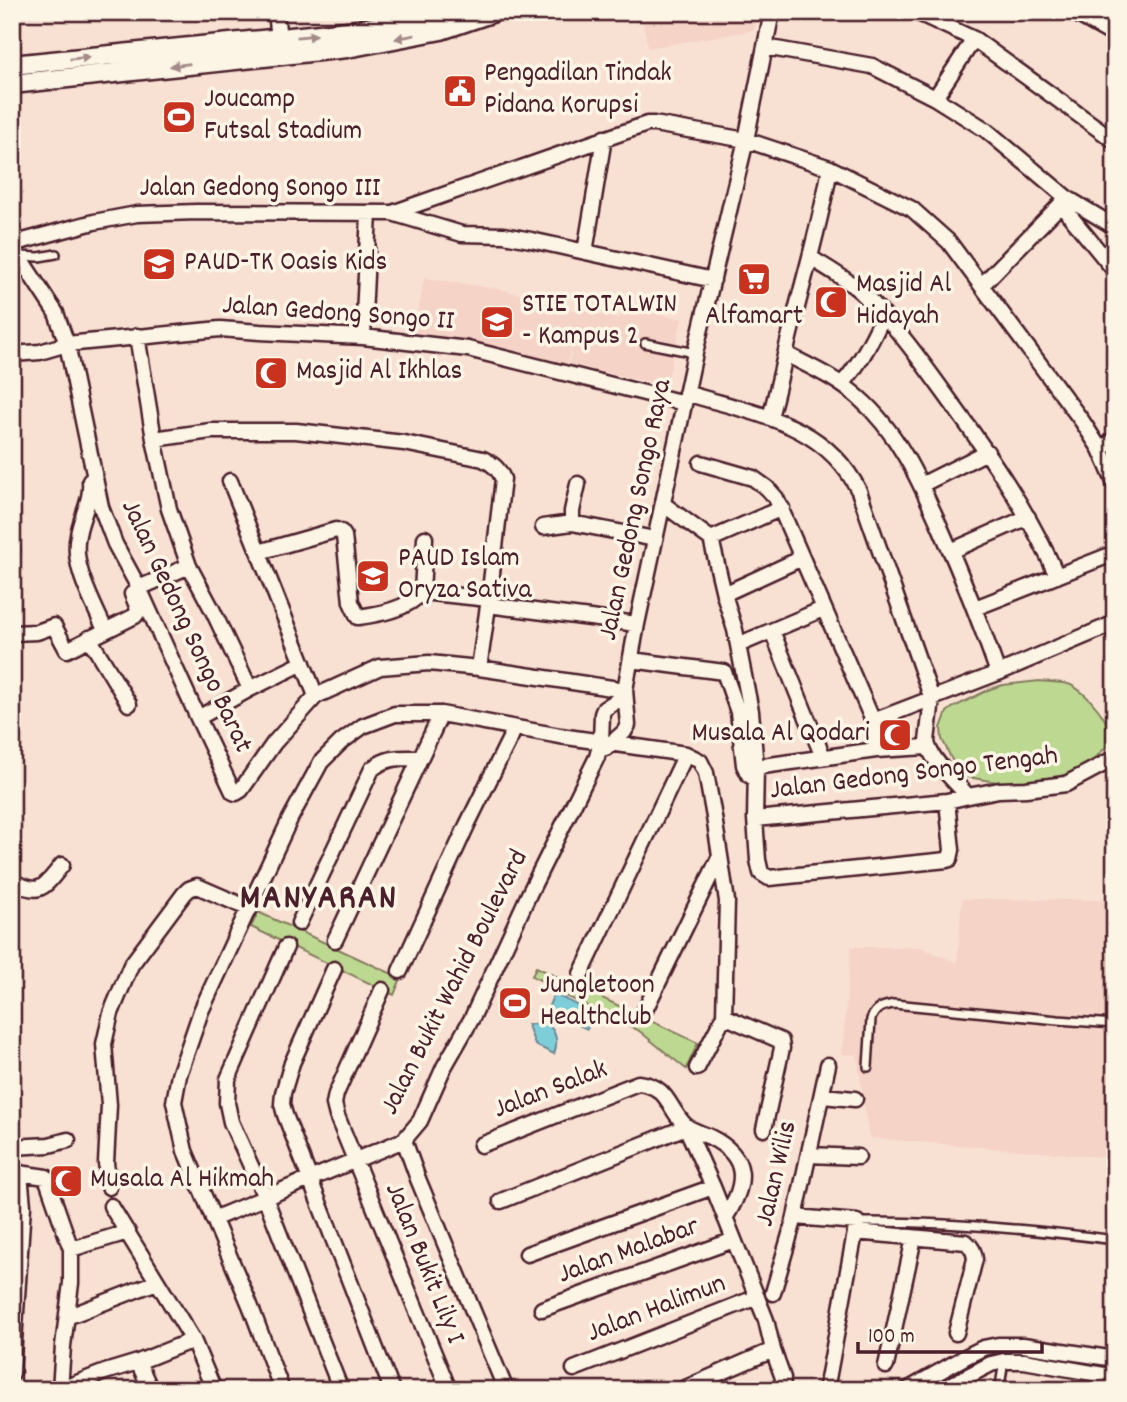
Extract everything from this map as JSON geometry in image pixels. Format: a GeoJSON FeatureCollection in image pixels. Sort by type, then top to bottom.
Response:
{"type":"FeatureCollection","features":[{"type":"Feature","properties":{"kind":"main road"},"geometry":{"type":"LineString","coordinates":[[1079,12],[1115,33]]}},
{"type":"Feature","properties":{"kind":"street"},"geometry":{"type":"LineString","coordinates":[[276,12],[279,39]]}},
{"type":"Feature","properties":{"kind":"street"},"geometry":{"type":"LineString","coordinates":[[12,65],[279,39],[494,12]]}},
{"type":"Feature","properties":{"kind":"street","name":"Jalan Gedong Songo Raya"},"geometry":{"type":"LineString","coordinates":[[606,743],[624,732],[628,725],[625,690],[637,624],[695,353],[746,140],[772,12]]}},
{"type":"Feature","properties":{"kind":"street"},"geometry":{"type":"LineString","coordinates":[[916,12],[974,39],[1115,141]]}},
{"type":"Feature","properties":{"kind":"street"},"geometry":{"type":"LineString","coordinates":[[12,78],[13,84],[347,48],[441,19]]}},
{"type":"Feature","properties":{"kind":"street"},"geometry":{"type":"LineString","coordinates":[[934,98],[974,39]]}},
{"type":"Feature","properties":{"kind":"street"},"geometry":{"type":"LineString","coordinates":[[765,47],[872,66],[934,98],[986,130],[1064,202],[1115,271]]}},
{"type":"Feature","properties":{"kind":"street"},"geometry":{"type":"LineString","coordinates":[[391,213],[604,138],[654,124],[746,140],[830,168],[912,209],[949,242],[1082,421],[1100,449],[1115,484]]}},
{"type":"Feature","properties":{"kind":"street"},"geometry":{"type":"LineString","coordinates":[[585,252],[604,138]]}},
{"type":"Feature","properties":{"kind":"street"},"geometry":{"type":"LineString","coordinates":[[770,417],[811,258],[830,168]]}},
{"type":"Feature","properties":{"kind":"street"},"geometry":{"type":"LineString","coordinates":[[1064,202],[1115,227]]}},
{"type":"Feature","properties":{"kind":"street"},"geometry":{"type":"LineString","coordinates":[[982,285],[1064,202]]}},
{"type":"Feature","properties":{"kind":"street"},"geometry":{"type":"LineString","coordinates":[[363,337],[369,213]]}},
{"type":"Feature","properties":{"kind":"street","name":"Jalan Gedong Songo III"},"geometry":{"type":"LineString","coordinates":[[14,251],[94,222],[137,214],[391,213],[462,234],[505,235],[713,280]]}},
{"type":"Feature","properties":{"kind":"street","name":"Jalan Gedong Songo Barat"},"geometry":{"type":"LineString","coordinates":[[14,251],[55,313],[67,344],[101,507],[233,792],[241,790],[274,743],[316,696]]}},
{"type":"Feature","properties":{"kind":"street"},"geometry":{"type":"LineString","coordinates":[[811,258],[859,290],[933,377],[1006,479],[1057,576]]}},
{"type":"Feature","properties":{"kind":"street"},"geometry":{"type":"LineString","coordinates":[[842,384],[864,355],[883,316]]}},
{"type":"Feature","properties":{"kind":"street","name":"Jalan Gedong Songo II"},"geometry":{"type":"LineString","coordinates":[[12,354],[40,352],[67,344],[220,329],[363,337],[468,349],[770,417],[792,426],[833,455],[851,477],[859,491],[932,699]]}},
{"type":"Feature","properties":{"kind":"street"},"geometry":{"type":"LineString","coordinates":[[137,336],[169,509],[189,566],[250,689]]}},
{"type":"Feature","properties":{"kind":"street"},"geometry":{"type":"LineString","coordinates":[[786,354],[842,384],[884,423],[921,485],[975,608],[998,673]]}},
{"type":"Feature","properties":{"kind":"street"},"geometry":{"type":"LineString","coordinates":[[83,415],[80,427],[91,488],[77,536],[76,554],[105,630]]}},
{"type":"Feature","properties":{"kind":"street"},"geometry":{"type":"LineString","coordinates":[[154,439],[211,431],[296,431],[404,443],[483,459],[493,464],[503,479],[479,668]]}},
{"type":"Feature","properties":{"kind":"street"},"geometry":{"type":"LineString","coordinates":[[1100,449],[1115,440]]}},
{"type":"Feature","properties":{"kind":"street"},"geometry":{"type":"LineString","coordinates":[[921,485],[987,452]]}},
{"type":"Feature","properties":{"kind":"street"},"geometry":{"type":"LineString","coordinates":[[701,463],[753,478],[776,498],[873,721],[876,750]]}},
{"type":"Feature","properties":{"kind":"street"},"geometry":{"type":"LineString","coordinates":[[230,481],[316,696],[380,667],[429,663],[625,690],[602,714],[606,743]]}},
{"type":"Feature","properties":{"kind":"street"},"geometry":{"type":"LineString","coordinates":[[572,523],[578,484]]}},
{"type":"Feature","properties":{"kind":"street"},"geometry":{"type":"LineString","coordinates":[[663,504],[711,539],[738,645],[751,711],[756,773],[755,819],[761,873],[769,878],[950,859],[952,850],[947,802]]}},
{"type":"Feature","properties":{"kind":"street"},"geometry":{"type":"LineString","coordinates":[[711,539],[782,508]]}},
{"type":"Feature","properties":{"kind":"street"},"geometry":{"type":"LineString","coordinates":[[951,551],[1028,517]]}},
{"type":"Feature","properties":{"kind":"street"},"geometry":{"type":"LineString","coordinates":[[543,527],[572,523],[655,539]]}},
{"type":"Feature","properties":{"kind":"street"},"geometry":{"type":"LineString","coordinates":[[259,552],[336,530],[341,532],[344,536],[351,602],[358,617],[413,602],[422,592],[425,538]]}},
{"type":"Feature","properties":{"kind":"street"},"geometry":{"type":"LineString","coordinates":[[975,608],[1115,553]]}},
{"type":"Feature","properties":{"kind":"street"},"geometry":{"type":"LineString","coordinates":[[724,594],[803,558]]}},
{"type":"Feature","properties":{"kind":"street"},"geometry":{"type":"LineString","coordinates":[[139,588],[189,566]]}},
{"type":"Feature","properties":{"kind":"street"},"geometry":{"type":"LineString","coordinates":[[12,633],[55,628],[66,650],[135,616],[138,612],[137,606],[126,581],[128,569]]}},
{"type":"Feature","properties":{"kind":"street"},"geometry":{"type":"LineString","coordinates":[[422,592],[637,624]]}},
{"type":"Feature","properties":{"kind":"street"},"geometry":{"type":"LineString","coordinates":[[738,645],[823,609]]}},
{"type":"Feature","properties":{"kind":"street"},"geometry":{"type":"LineString","coordinates":[[873,721],[998,673],[1115,623]]}},
{"type":"Feature","properties":{"kind":"street"},"geometry":{"type":"LineString","coordinates":[[772,631],[823,757]]}},
{"type":"Feature","properties":{"kind":"street"},"geometry":{"type":"LineString","coordinates":[[89,638],[129,704]]}},
{"type":"Feature","properties":{"kind":"street"},"geometry":{"type":"LineString","coordinates":[[631,660],[724,672],[738,712],[744,765],[749,775],[823,757],[927,747]]}},
{"type":"Feature","properties":{"kind":"street"},"geometry":{"type":"LineString","coordinates":[[198,718],[303,663]]}},
{"type":"Feature","properties":{"kind":"street"},"geometry":{"type":"LineString","coordinates":[[932,699],[927,747],[968,796]]}},
{"type":"Feature","properties":{"kind":"street"},"geometry":{"type":"LineString","coordinates":[[282,1390],[186,1151],[174,1102],[179,1075],[201,1011],[290,819],[321,762],[341,742],[363,726],[395,714],[441,714],[560,736],[686,754],[700,761],[706,773],[727,901],[724,1016],[697,1068]]}},
{"type":"Feature","properties":{"kind":"street"},"geometry":{"type":"LineString","coordinates":[[335,940],[441,714]]}},
{"type":"Feature","properties":{"kind":"street"},"geometry":{"type":"LineString","coordinates":[[400,971],[515,728]]}},
{"type":"Feature","properties":{"kind":"street","name":"Jalan Bukit Wahid Boulevard"},"geometry":{"type":"LineString","coordinates":[[506,1390],[404,1140],[420,1121],[444,1067],[472,1018],[529,894],[606,743]]}},
{"type":"Feature","properties":{"kind":"street"},"geometry":{"type":"LineString","coordinates":[[581,974],[686,754]]}},
{"type":"Feature","properties":{"kind":"street"},"geometry":{"type":"LineString","coordinates":[[299,923],[372,769],[390,758],[420,758]]}},
{"type":"Feature","properties":{"kind":"street","name":"Jalan Gedong Songo Tengah"},"geometry":{"type":"LineString","coordinates":[[755,819],[947,802],[999,790],[1066,783],[1115,758]]}},
{"type":"Feature","properties":{"kind":"street"},"geometry":{"type":"LineString","coordinates":[[644,1012],[720,856]]}},
{"type":"Feature","properties":{"kind":"street"},"geometry":{"type":"LineString","coordinates":[[12,881],[28,888],[44,888],[62,865]]}},
{"type":"Feature","properties":{"kind":"street"},"geometry":{"type":"LineString","coordinates":[[109,1187],[106,1163],[109,1105],[104,1044],[111,1013],[131,965],[189,888],[197,886],[250,909]]}},
{"type":"Feature","properties":{"kind":"street"},"geometry":{"type":"LineString","coordinates":[[286,947],[228,1079],[227,1104],[231,1122],[265,1197],[341,1390]]}},
{"type":"Feature","properties":{"kind":"street"},"geometry":{"type":"LineString","coordinates":[[334,969],[292,1063],[282,1104],[392,1390]]}},
{"type":"Feature","properties":{"kind":"street","name":"Jalan Bukit Lily I"},"geometry":{"type":"LineString","coordinates":[[382,990],[334,1104],[448,1388]]}},
{"type":"Feature","properties":{"kind":"street"},"geometry":{"type":"LineString","coordinates":[[724,1016],[781,1041],[782,1048],[764,1129]]}},
{"type":"Feature","properties":{"kind":"street","name":"Jalan Wilis"},"geometry":{"type":"LineString","coordinates":[[773,1293],[795,1217],[828,1065]]}},
{"type":"Feature","properties":{"kind":"street","name":"Jalan Salak"},"geometry":{"type":"LineString","coordinates":[[481,1145],[638,1083],[650,1084],[663,1093],[686,1127]]}},
{"type":"Feature","properties":{"kind":"street"},"geometry":{"type":"LineString","coordinates":[[821,1096],[855,1099]]}},
{"type":"Feature","properties":{"kind":"street"},"geometry":{"type":"LineString","coordinates":[[686,1127],[766,1320],[783,1377],[782,1390]]}},
{"type":"Feature","properties":{"kind":"street"},"geometry":{"type":"LineString","coordinates":[[501,1201],[686,1127],[723,1145],[735,1155],[741,1165],[741,1181],[734,1204],[725,1218]]}},
{"type":"Feature","properties":{"kind":"street"},"geometry":{"type":"LineString","coordinates":[[12,1147],[49,1145],[68,1140]]}},
{"type":"Feature","properties":{"kind":"street"},"geometry":{"type":"LineString","coordinates":[[214,1219],[404,1140]]}},
{"type":"Feature","properties":{"kind":"street"},"geometry":{"type":"LineString","coordinates":[[809,1155],[858,1157]]}},
{"type":"Feature","properties":{"kind":"street"},"geometry":{"type":"LineString","coordinates":[[12,1373],[15,1283],[23,1206],[16,1173],[47,1178],[71,1249],[71,1283],[63,1346],[65,1388],[193,1340]]}},
{"type":"Feature","properties":{"kind":"street"},"geometry":{"type":"LineString","coordinates":[[527,1254],[713,1187]]}},
{"type":"Feature","properties":{"kind":"street"},"geometry":{"type":"LineString","coordinates":[[111,1206],[193,1340],[214,1390]]}},
{"type":"Feature","properties":{"kind":"street"},"geometry":{"type":"LineString","coordinates":[[795,1217],[914,1238],[966,1242],[975,1252],[975,1259],[956,1333]]}},
{"type":"Feature","properties":{"kind":"street"},"geometry":{"type":"LineString","coordinates":[[825,1390],[856,1227]]}},
{"type":"Feature","properties":{"kind":"street"},"geometry":{"type":"LineString","coordinates":[[71,1249],[128,1233]]}},
{"type":"Feature","properties":{"kind":"street"},"geometry":{"type":"LineString","coordinates":[[886,1366],[914,1238]]}},
{"type":"Feature","properties":{"kind":"street","name":"Jalan Malabar"},"geometry":{"type":"LineString","coordinates":[[542,1309],[734,1240]]}},
{"type":"Feature","properties":{"kind":"street"},"geometry":{"type":"LineString","coordinates":[[67,1317],[157,1282]]}},
{"type":"Feature","properties":{"kind":"street","name":"Jalan Halimun"},"geometry":{"type":"LineString","coordinates":[[574,1369],[757,1297]]}},
{"type":"Feature","properties":{"kind":"street"},"geometry":{"type":"LineString","coordinates":[[907,1390],[983,1349],[998,1345],[1023,1345],[1115,1359]]}},
{"type":"Feature","properties":{"kind":"street"},"geometry":{"type":"LineString","coordinates":[[681,1390],[773,1350]]}},
{"type":"Feature","properties":{"kind":"street"},"geometry":{"type":"LineString","coordinates":[[941,1390],[991,1364],[1004,1361],[1024,1361],[1115,1377]]}},
{"type":"Feature","properties":{"kind":"street"},"geometry":{"type":"LineString","coordinates":[[138,1362],[151,1390]]}},
{"type":"Feature","properties":{"kind":"street"},"geometry":{"type":"LineString","coordinates":[[954,1364],[963,1378]]}},
{"type":"Feature","properties":{"kind":"lane"},"geometry":{"type":"LineString","coordinates":[[14,251],[33,257],[56,254]]}},
{"type":"Feature","properties":{"kind":"lane"},"geometry":{"type":"LineString","coordinates":[[646,343],[695,353]]}},
{"type":"Feature","properties":{"kind":"lane"},"geometry":{"type":"LineString","coordinates":[[868,1067],[871,1018],[881,1006],[894,1004],[1115,1024]]}},
{"type":"Feature","properties":{"kind":"lane"},"geometry":{"type":"LineString","coordinates":[[856,1227],[908,1222],[1115,1240]]}},
{"type":"Feature","properties":{"kind":"lane"},"geometry":{"type":"LineString","coordinates":[[1002,1390],[1000,1387],[1004,1361]]}},
{"type":"Feature","properties":{"kind":"lane"},"geometry":{"type":"LineString","coordinates":[[1096,1390],[1098,1374]]}},
{"type":"Feature","properties":{"kind":"shaded area"},"geometry":{"type":"Polygon","coordinates":[[[641,12],[758,12],[754,30],[648,48],[641,12]]]}},
{"type":"Feature","properties":{"kind":"shaded area"},"geometry":{"type":"Polygon","coordinates":[[[424,278],[505,290],[580,312],[581,310],[620,319],[623,306],[682,319],[666,386],[569,364],[574,337],[567,365],[490,346],[415,333],[424,278]]]}},
{"type":"Feature","properties":{"kind":"shaded area"},"geometry":{"type":"Polygon","coordinates":[[[962,899],[1115,900],[1115,1158],[869,1138],[857,1055],[842,1054],[851,947],[920,947],[957,963],[962,899]]]}},
{"type":"Feature","properties":{"kind":"green space"},"geometry":{"type":"Polygon","coordinates":[[[1039,681],[1068,684],[1083,693],[1105,720],[1109,729],[1108,745],[1084,770],[1042,781],[1002,783],[968,777],[952,760],[942,739],[941,728],[947,712],[990,689],[1039,681]]]}},
{"type":"Feature","properties":{"kind":"green space"},"geometry":{"type":"Polygon","coordinates":[[[258,912],[401,978],[394,995],[251,927],[258,912]]]}},
{"type":"Feature","properties":{"kind":"green space"},"geometry":{"type":"Polygon","coordinates":[[[536,967],[698,1043],[686,1069],[638,1030],[545,986],[546,983],[532,976],[536,967]]]}},
{"type":"Feature","properties":{"kind":"water"},"geometry":{"type":"Polygon","coordinates":[[[554,994],[594,1013],[587,1029],[547,1010],[554,994]]]}},
{"type":"Feature","properties":{"kind":"water"},"geometry":{"type":"Polygon","coordinates":[[[542,1022],[550,1027],[555,1035],[554,1054],[535,1045],[528,1025],[542,1022]]]}},
{"type":"Feature","properties":{"kind":"place","name":"Pengadilan Tindak Pidana Korupsi"},"geometry":{"type":"Point","coordinates":[460,91]}},
{"type":"Feature","properties":{"kind":"place","name":"Joucamp Futsal Stadium"},"geometry":{"type":"Point","coordinates":[179,117]}},
{"type":"Feature","properties":{"kind":"place","name":"PAUD-TK Oasis Kids"},"geometry":{"type":"Point","coordinates":[159,264]}},
{"type":"Feature","properties":{"kind":"place","name":"Alfamart"},"geometry":{"type":"Point","coordinates":[754,279]}},
{"type":"Feature","properties":{"kind":"place","name":"Masjid Al Hidayah"},"geometry":{"type":"Point","coordinates":[831,302]}},
{"type":"Feature","properties":{"kind":"place","name":"STIE TOTALWIN - Kampus 2"},"geometry":{"type":"Point","coordinates":[497,322]}},
{"type":"Feature","properties":{"kind":"place","name":"Masjid Al Ikhlas"},"geometry":{"type":"Point","coordinates":[271,373]}},
{"type":"Feature","properties":{"kind":"place","name":"PAUD Islam Oryza Sativa"},"geometry":{"type":"Point","coordinates":[373,576]}},
{"type":"Feature","properties":{"kind":"place","name":"Musala Al Qodari"},"geometry":{"type":"Point","coordinates":[895,735]}},
{"type":"Feature","properties":{"kind":"place","name":"Jungletoon Healthclub"},"geometry":{"type":"Point","coordinates":[515,1003]}},
{"type":"Feature","properties":{"kind":"place","name":"Musala Al Hikmah"},"geometry":{"type":"Point","coordinates":[66,1181]}},
{"type":"Feature","properties":{"kind":"district","name":"MANYARAN"},"geometry":{"type":"Point","coordinates":[319,900]}}]}
